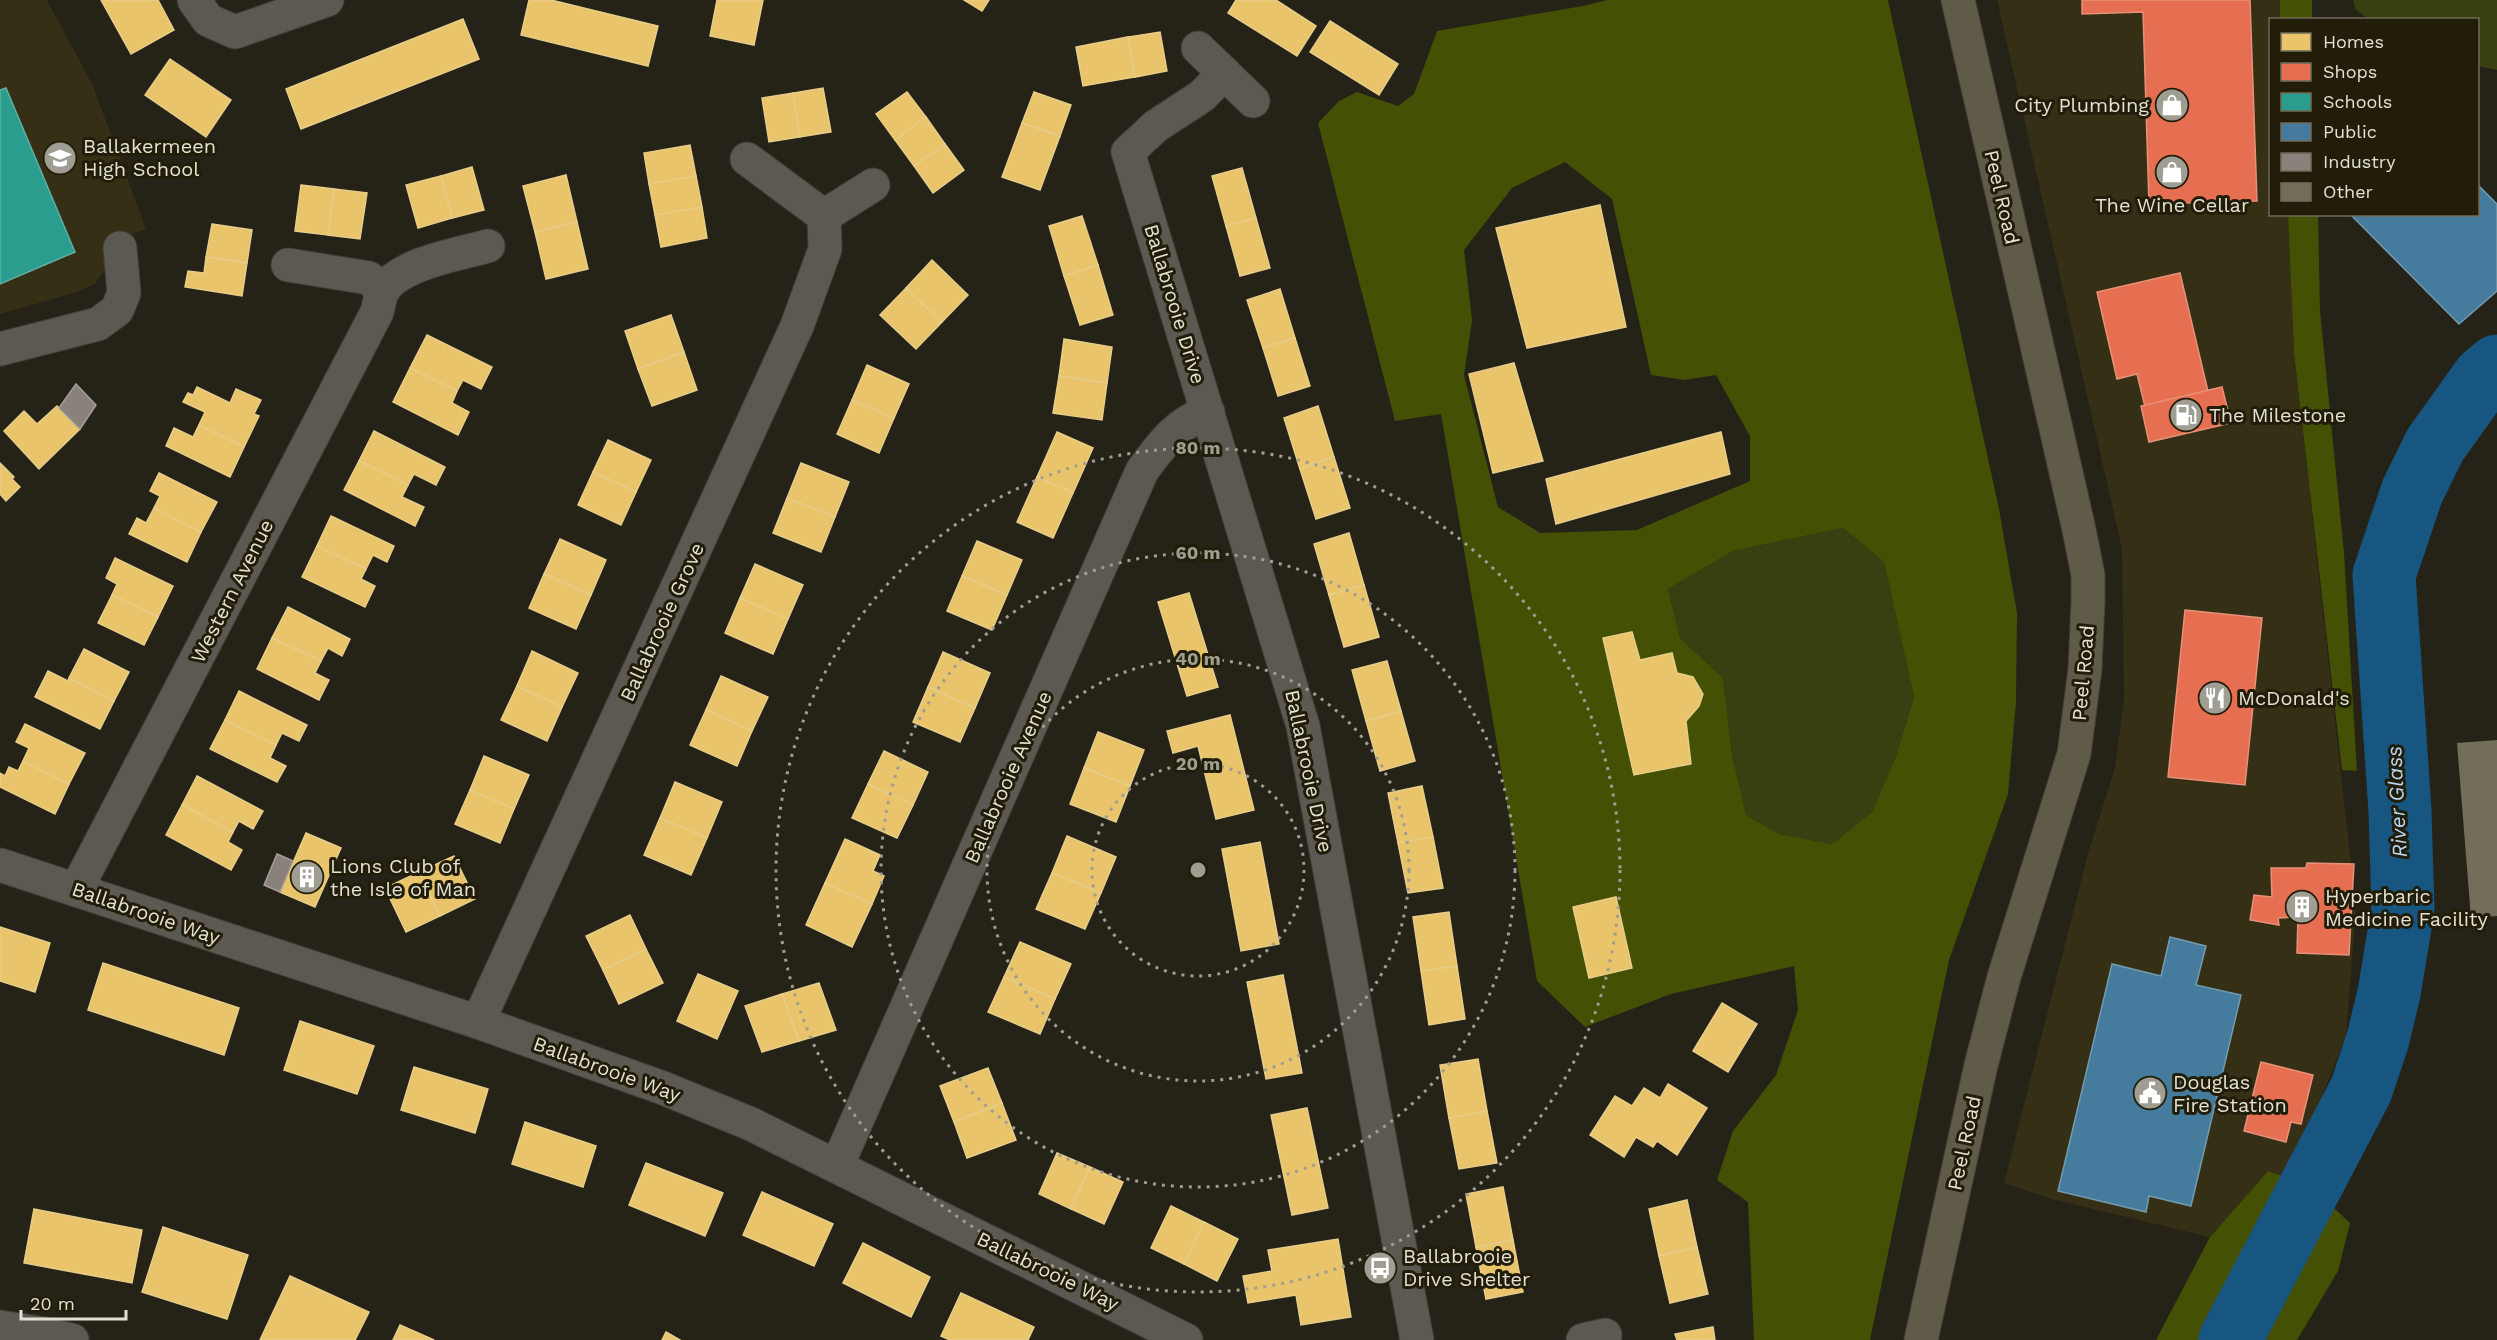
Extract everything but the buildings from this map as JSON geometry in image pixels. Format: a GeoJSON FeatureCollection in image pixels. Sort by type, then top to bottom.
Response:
{"type":"FeatureCollection","features":[{"type":"Feature","properties":{"kind":"highway","name":"Peel Road"},"geometry":{"type":"LineString","coordinates":[[1921,1340],[1981,1065],[2004,977],[2074,754],[2085,669],[2088,602],[2088,575],[2078,525],[1958,0]]}},
{"type":"Feature","properties":{"kind":"street"},"geometry":{"type":"LineString","coordinates":[[194,0],[208,20],[235,32],[327,0]]}},
{"type":"Feature","properties":{"kind":"street"},"geometry":{"type":"LineString","coordinates":[[1198,48],[1253,101]]}},
{"type":"Feature","properties":{"kind":"street","name":"Ballabrooie Drive"},"geometry":{"type":"LineString","coordinates":[[1224,74],[1202,96],[1156,126],[1128,152],[1303,726],[1417,1340]]}},
{"type":"Feature","properties":{"kind":"street"},"geometry":{"type":"LineString","coordinates":[[747,159],[824,216],[873,185]]}},
{"type":"Feature","properties":{"kind":"street","name":"Ballabrooie Grove"},"geometry":{"type":"LineString","coordinates":[[478,1022],[797,326],[825,249],[824,216]]}},
{"type":"Feature","properties":{"kind":"street"},"geometry":{"type":"LineString","coordinates":[[288,265],[369,278],[382,291],[390,282],[419,264],[488,246]]}},
{"type":"Feature","properties":{"kind":"street"},"geometry":{"type":"LineString","coordinates":[[0,349],[98,324],[117,310],[124,293],[120,248]]}},
{"type":"Feature","properties":{"kind":"street","name":"Western Avenue"},"geometry":{"type":"LineString","coordinates":[[76,890],[377,312],[382,291]]}},
{"type":"Feature","properties":{"kind":"street","name":"Ballabrooie Avenue"},"geometry":{"type":"LineString","coordinates":[[837,1166],[1142,471],[1163,441],[1189,419],[1208,412]]}},
{"type":"Feature","properties":{"kind":"street","name":"Ballabrooie Way"},"geometry":{"type":"LineString","coordinates":[[0,865],[478,1022],[663,1088],[751,1124],[1186,1340]]}},
{"type":"Feature","properties":{"kind":"street"},"geometry":{"type":"LineString","coordinates":[[0,1328],[72,1340]]}},
{"type":"Feature","properties":{"kind":"shaded area","name":"Ballakermeen High School"},"geometry":{"type":"Polygon","coordinates":[[[0,0],[47,0],[93,86],[146,229],[104,244],[106,257],[104,271],[95,284],[77,292],[0,314],[0,0]]]}},
{"type":"Feature","properties":{"kind":"shaded area"},"geometry":{"type":"Polygon","coordinates":[[[1997,0],[2280,0],[2280,18],[2269,18],[2269,216],[2288,216],[2294,353],[2356,909],[2346,1035],[2290,1179],[2268,1171],[2210,1237],[2055,1200],[2004,1183],[2089,850],[2115,768],[2124,699],[2122,549],[1997,0]]]}},
{"type":"Feature","properties":{"kind":"green space"},"geometry":{"type":"Polygon","coordinates":[[[1607,0],[1888,0],[1999,509],[2017,613],[2016,701],[2008,794],[1949,960],[1870,1340],[1754,1340],[1748,1202],[1717,1180],[1733,1131],[1776,1075],[1798,1010],[1794,966],[1671,994],[1585,1027],[1537,981],[1441,414],[1395,421],[1318,123],[1339,101],[1357,92],[1398,106],[1414,94],[1437,31],[1607,0]],[[1565,162],[1512,188],[1464,250],[1472,320],[1464,375],[1498,507],[1540,533],[1637,530],[1750,481],[1750,436],[1716,375],[1685,380],[1651,375],[1612,199],[1565,162]],[[1843,528],[1733,551],[1668,589],[1680,638],[1723,678],[1732,754],[1746,815],[1779,834],[1832,844],[1872,812],[1896,756],[1914,697],[1884,562],[1843,528]]]}},
{"type":"Feature","properties":{"kind":"green space"},"geometry":{"type":"Polygon","coordinates":[[[2280,0],[2312,0],[2312,18],[2280,18],[2280,0]]]}},
{"type":"Feature","properties":{"kind":"green space"},"geometry":{"type":"Polygon","coordinates":[[[2353,0],[2497,0],[2497,70],[2479,66],[2479,18],[2368,18],[2356,10],[2353,0]]]}},
{"type":"Feature","properties":{"kind":"green space"},"geometry":{"type":"Polygon","coordinates":[[[2288,216],[2318,216],[2320,311],[2344,553],[2357,771],[2342,770],[2294,353],[2288,216]]]}},
{"type":"Feature","properties":{"kind":"green space"},"geometry":{"type":"Polygon","coordinates":[[[1843,528],[1884,562],[1914,697],[1896,756],[1872,812],[1832,844],[1779,834],[1746,815],[1732,754],[1723,678],[1680,638],[1668,589],[1733,551],[1843,528]]]}},
{"type":"Feature","properties":{"kind":"green space"},"geometry":{"type":"Polygon","coordinates":[[[2268,1171],[2290,1179],[2203,1340],[2156,1340],[2210,1237],[2268,1171]]]}},
{"type":"Feature","properties":{"kind":"green space"},"geometry":{"type":"Polygon","coordinates":[[[2333,1207],[2350,1223],[2338,1271],[2297,1340],[2259,1340],[2333,1207]]]}},
{"type":"Feature","properties":{"kind":"waterway","name":"River Glass"},"geometry":{"type":"LineString","coordinates":[[2230,1340],[2361,1090],[2378,1039],[2389,993],[2403,909],[2400,811],[2384,575],[2412,492],[2435,445],[2483,378],[2497,366]]}},
{"type":"Feature","properties":{"kind":"place","name":"City Plumbing"},"geometry":{"type":"Point","coordinates":[2172,105]}},
{"type":"Feature","properties":{"kind":"place","name":"Ballakermeen High School"},"geometry":{"type":"Point","coordinates":[60,158]}},
{"type":"Feature","properties":{"kind":"place","name":"The Wine Cellar"},"geometry":{"type":"Point","coordinates":[2172,172]}},
{"type":"Feature","properties":{"kind":"place","name":"The Milestone"},"geometry":{"type":"Point","coordinates":[2186,415]}},
{"type":"Feature","properties":{"kind":"place","name":"McDonald's"},"geometry":{"type":"Point","coordinates":[2215,698]}},
{"type":"Feature","properties":{"kind":"place","name":"Lions Club of the Isle of Man"},"geometry":{"type":"Point","coordinates":[307,877]}},
{"type":"Feature","properties":{"kind":"place","name":"Hyperbaric Medicine Facility"},"geometry":{"type":"Point","coordinates":[2302,907]}},
{"type":"Feature","properties":{"kind":"place","name":"Douglas Fire Station"},"geometry":{"type":"Point","coordinates":[2150,1093]}},
{"type":"Feature","properties":{"kind":"place","name":"Ballabrooie Drive Shelter"},"geometry":{"type":"Point","coordinates":[1380,1268]}}]}
